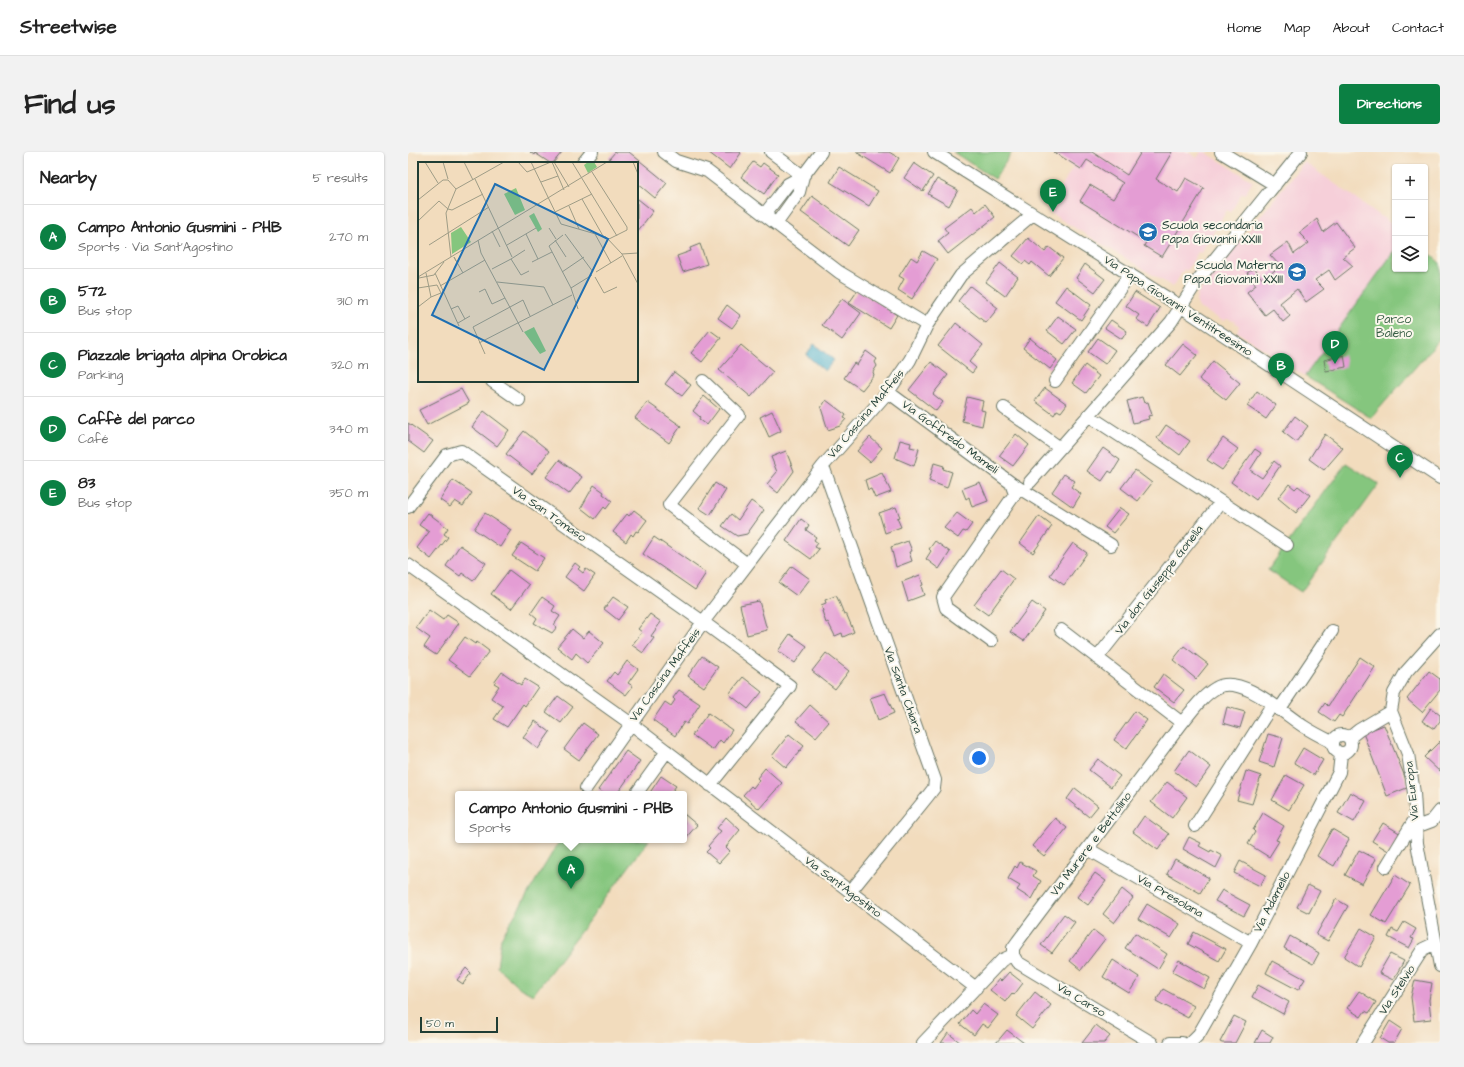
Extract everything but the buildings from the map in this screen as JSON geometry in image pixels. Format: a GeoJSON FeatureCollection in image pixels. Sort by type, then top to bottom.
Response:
{"type":"FeatureCollection","features":[{"type":"Feature","properties":{"kind":"street"},"geometry":{"type":"LineString","coordinates":[[584,162],[592,152]]}},
{"type":"Feature","properties":{"kind":"street"},"geometry":{"type":"LineString","coordinates":[[664,152],[676,161],[707,171],[839,272],[927,324]]}},
{"type":"Feature","properties":{"kind":"street"},"geometry":{"type":"LineString","coordinates":[[771,152],[803,176]]}},
{"type":"Feature","properties":{"kind":"street"},"geometry":{"type":"LineString","coordinates":[[776,224],[799,192],[803,176],[821,152]]}},
{"type":"Feature","properties":{"kind":"street","name":"Via Papa Giovanni Ventitreesimo"},"geometry":{"type":"LineString","coordinates":[[934,152],[1180,306],[1440,478]]}},
{"type":"Feature","properties":{"kind":"street"},"geometry":{"type":"LineString","coordinates":[[1221,152],[1275,185]]}},
{"type":"Feature","properties":{"kind":"street"},"geometry":{"type":"LineString","coordinates":[[1030,482],[1171,322],[1198,280],[1301,152]]}},
{"type":"Feature","properties":{"kind":"street"},"geometry":{"type":"LineString","coordinates":[[764,216],[788,184],[803,176]]}},
{"type":"Feature","properties":{"kind":"street","name":"Via Cascina Maffeis"},"geometry":{"type":"LineString","coordinates":[[586,788],[630,723],[747,564],[822,466],[888,392],[910,360],[927,324],[962,275],[1033,214]]}},
{"type":"Feature","properties":{"kind":"street"},"geometry":{"type":"LineString","coordinates":[[1055,381],[1130,274]]}},
{"type":"Feature","properties":{"kind":"street"},"geometry":{"type":"LineString","coordinates":[[703,381],[739,415],[669,505],[747,564]]}},
{"type":"Feature","properties":{"kind":"street"},"geometry":{"type":"LineString","coordinates":[[493,382],[519,400]]}},
{"type":"Feature","properties":{"kind":"street","name":"Via Goffredo Mameli"},"geometry":{"type":"LineString","coordinates":[[888,392],[1011,483],[1111,545]]}},
{"type":"Feature","properties":{"kind":"street"},"geometry":{"type":"LineString","coordinates":[[1004,408],[1060,448]]}},
{"type":"Feature","properties":{"kind":"street"},"geometry":{"type":"LineString","coordinates":[[1088,415],[1287,545]]}},
{"type":"Feature","properties":{"kind":"street","name":"Via San Tomaso"},"geometry":{"type":"LineString","coordinates":[[408,507],[447,455],[461,451],[703,622]]}},
{"type":"Feature","properties":{"kind":"street","name":"Via Santa Chiara"},"geometry":{"type":"LineString","coordinates":[[822,466],[935,780],[934,788],[850,892]]}},
{"type":"Feature","properties":{"kind":"street"},"geometry":{"type":"LineString","coordinates":[[991,641],[946,608],[943,597],[1015,494],[1011,483]]}},
{"type":"Feature","properties":{"kind":"street","name":"Via don Giuseppe Gonella"},"geometry":{"type":"LineString","coordinates":[[1097,658],[1221,502]]}},
{"type":"Feature","properties":{"kind":"street"},"geometry":{"type":"LineString","coordinates":[[408,565],[630,723]]}},
{"type":"Feature","properties":{"kind":"street"},"geometry":{"type":"LineString","coordinates":[[703,622],[790,686],[710,785]]}},
{"type":"Feature","properties":{"kind":"street"},"geometry":{"type":"LineString","coordinates":[[1061,630],[1182,723]]}},
{"type":"Feature","properties":{"kind":"street"},"geometry":{"type":"LineString","coordinates":[[1195,826],[1276,707],[1332,631]]}},
{"type":"Feature","properties":{"kind":"street"},"geometry":{"type":"LineString","coordinates":[[1349,738],[1390,711],[1394,693],[1406,672],[1440,634]]}},
{"type":"Feature","properties":{"kind":"street","name":"Via Murere e Bettolino"},"geometry":{"type":"LineString","coordinates":[[1013,955],[1013,948],[1018,941],[1182,723],[1200,701],[1217,687],[1232,684],[1252,690],[1304,727],[1332,742],[1334,750],[1341,754]]}},
{"type":"Feature","properties":{"kind":"street","name":"Via Europa"},"geometry":{"type":"LineString","coordinates":[[1390,711],[1408,754],[1417,844],[1440,966]]}},
{"type":"Feature","properties":{"kind":"street","name":"Via Sant'Agostino"},"geometry":{"type":"LineString","coordinates":[[630,723],[976,988]]}},
{"type":"Feature","properties":{"kind":"street"},"geometry":{"type":"LineString","coordinates":[[1332,742],[1336,737],[1343,735],[1349,738],[1351,746],[1348,752],[1341,754]]}},
{"type":"Feature","properties":{"kind":"street"},"geometry":{"type":"LineString","coordinates":[[638,791],[667,751]]}},
{"type":"Feature","properties":{"kind":"street","name":"Via Adamello"},"geometry":{"type":"LineString","coordinates":[[1190,1043],[1199,1034],[1251,943],[1339,772],[1341,754]]}},
{"type":"Feature","properties":{"kind":"street"},"geometry":{"type":"LineString","coordinates":[[1386,867],[1416,823],[1432,821],[1440,811]]}},
{"type":"Feature","properties":{"kind":"street","name":"Via Presolana"},"geometry":{"type":"LineString","coordinates":[[1088,849],[1251,943]]}},
{"type":"Feature","properties":{"kind":"street","name":"Via Stelvio"},"geometry":{"type":"LineString","coordinates":[[1362,1043],[1424,949],[1436,943]]}},
{"type":"Feature","properties":{"kind":"street"},"geometry":{"type":"LineString","coordinates":[[923,1043],[1002,960],[1013,955]]}},
{"type":"Feature","properties":{"kind":"street","name":"Via Carso"},"geometry":{"type":"LineString","coordinates":[[1013,955],[1017,962],[1152,1043]]}},
{"type":"Feature","properties":{"kind":"street"},"geometry":{"type":"LineString","coordinates":[[1170,1043],[1182,1043]]}},
{"type":"Feature","properties":{"kind":"shaded area","name":"Scuola secondaria Papa Giovanni XXIII"},"geometry":{"type":"Polygon","coordinates":[[[1050,152],[1188,152],[1197,158],[1201,152],[1205,152],[1253,181],[1245,194],[1242,193],[1231,212],[1227,210],[1201,253],[1198,252],[1187,271],[1184,269],[1173,287],[1047,211],[1073,167],[1050,152]]]}},
{"type":"Feature","properties":{"kind":"shaded area","name":"Scuola Materna Papa Giovanni XXIII"},"geometry":{"type":"Polygon","coordinates":[[[1304,162],[1392,224],[1392,254],[1305,376],[1237,332],[1239,326],[1234,321],[1227,319],[1223,321],[1199,308],[1196,301],[1198,293],[1304,162]]]}},
{"type":"Feature","properties":{"kind":"green space"},"geometry":{"type":"Polygon","coordinates":[[[953,152],[1012,152],[995,179],[953,152]]]}},
{"type":"Feature","properties":{"kind":"green space","name":"Parco Baleno"},"geometry":{"type":"Polygon","coordinates":[[[1428,253],[1440,263],[1440,339],[1371,418],[1305,376],[1392,254],[1392,272],[1428,272],[1428,253]]]}},
{"type":"Feature","properties":{"kind":"green space"},"geometry":{"type":"Polygon","coordinates":[[[1346,463],[1379,484],[1301,592],[1268,570],[1346,463]]]}},
{"type":"Feature","properties":{"kind":"green space"},"geometry":{"type":"Polygon","coordinates":[[[558,843],[647,843],[533,995],[520,988],[497,967],[501,938],[558,843]]]}},
{"type":"Feature","properties":{"kind":"water"},"geometry":{"type":"Polygon","coordinates":[[[814,344],[834,360],[825,371],[806,355],[814,344]]]}},
{"type":"Feature","properties":{"kind":"place","name":"83"},"geometry":{"type":"Point","coordinates":[1053,212]}},
{"type":"Feature","properties":{"kind":"place","name":"Scuola secondaria Papa Giovanni XXIII"},"geometry":{"type":"Point","coordinates":[1148,232]}},
{"type":"Feature","properties":{"kind":"place","name":"Scuola Materna Papa Giovanni XXIII"},"geometry":{"type":"Point","coordinates":[1297,272]}},
{"type":"Feature","properties":{"kind":"place","name":"Caffè del parco"},"geometry":{"type":"Point","coordinates":[1335,364]}},
{"type":"Feature","properties":{"kind":"place","name":"572"},"geometry":{"type":"Point","coordinates":[1281,386]}},
{"type":"Feature","properties":{"kind":"place","name":"Piazzale brigata alpina Orobica"},"geometry":{"type":"Point","coordinates":[1400,478]}},
{"type":"Feature","properties":{"kind":"place","name":"Campo Antonio Gusmini - PHB"},"geometry":{"type":"Point","coordinates":[571,889]}}]}
